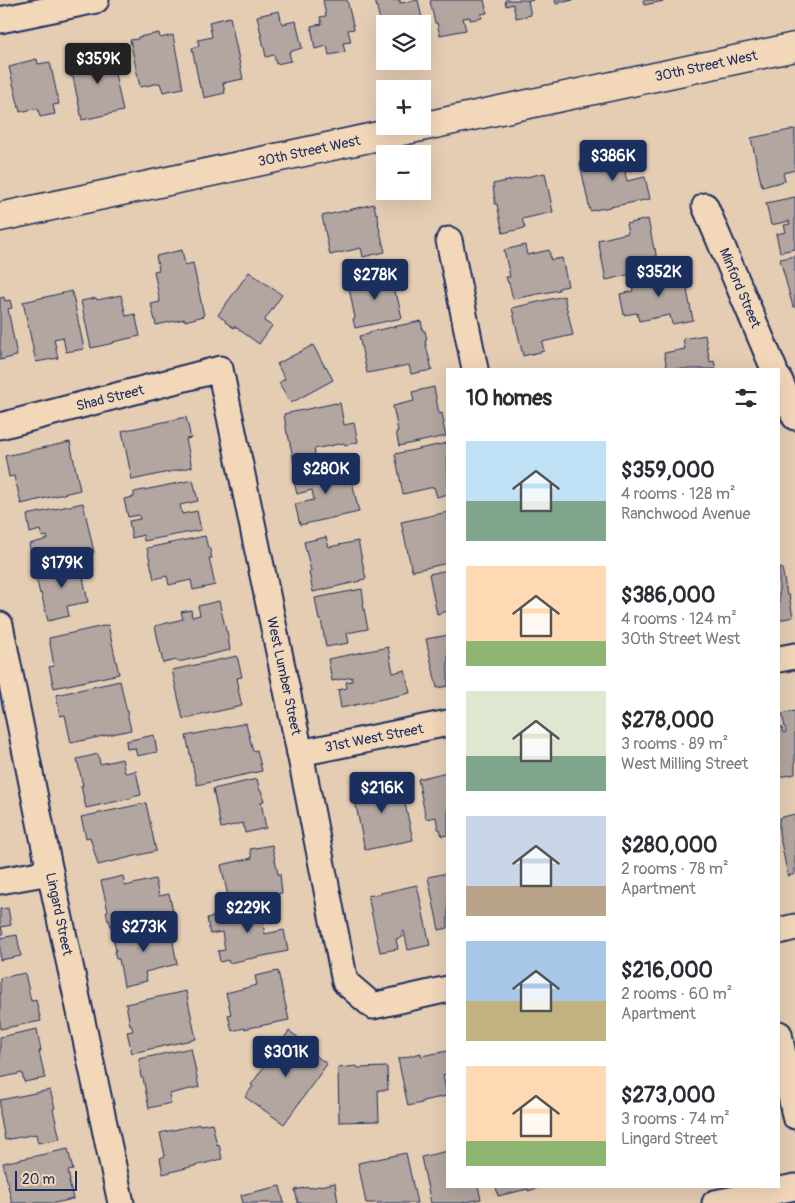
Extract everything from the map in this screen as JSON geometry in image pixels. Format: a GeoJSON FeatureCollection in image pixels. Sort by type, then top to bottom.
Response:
{"type":"FeatureCollection","features":[{"type":"Feature","properties":{"kind":"main road","name":"30th Street West"},"geometry":{"type":"LineString","coordinates":[[0,217],[795,47]]}},
{"type":"Feature","properties":{"kind":"street"},"geometry":{"type":"LineString","coordinates":[[0,20],[96,0]]}},
{"type":"Feature","properties":{"kind":"street","name":"Minford Street"},"geometry":{"type":"LineString","coordinates":[[705,206],[774,368]]}},
{"type":"Feature","properties":{"kind":"street"},"geometry":{"type":"LineString","coordinates":[[449,240],[475,368]]}},
{"type":"Feature","properties":{"kind":"street","name":"Shad Street"},"geometry":{"type":"LineString","coordinates":[[0,426],[220,370]]}},
{"type":"Feature","properties":{"kind":"street","name":"West Lumber Street"},"geometry":{"type":"LineString","coordinates":[[220,370],[300,753],[345,982],[373,1006],[446,989]]}},
{"type":"Feature","properties":{"kind":"street"},"geometry":{"type":"LineString","coordinates":[[780,381],[795,418]]}},
{"type":"Feature","properties":{"kind":"street","name":"Lingard Street"},"geometry":{"type":"LineString","coordinates":[[0,625],[50,872],[121,1203]]}},
{"type":"Feature","properties":{"kind":"street"},"geometry":{"type":"LineString","coordinates":[[780,659],[795,656]]}},
{"type":"Feature","properties":{"kind":"street","name":"31st West Street"},"geometry":{"type":"LineString","coordinates":[[300,753],[446,723]]}},
{"type":"Feature","properties":{"kind":"street"},"geometry":{"type":"LineString","coordinates":[[0,881],[50,872]]}},
{"type":"Feature","properties":{"kind":"street"},"geometry":{"type":"LineString","coordinates":[[780,931],[795,927]]}},
{"type":"Feature","properties":{"kind":"street"},"geometry":{"type":"LineString","coordinates":[[780,1039],[795,1116]]}},
{"type":"Feature","properties":{"kind":"street"},"geometry":{"type":"LineString","coordinates":[[716,1203],[795,1187]]}},
{"type":"Feature","properties":{"kind":"building"},"geometry":{"type":"Polygon","coordinates":[[[323,0],[347,0],[354,29],[348,30],[351,42],[343,43],[345,52],[329,55],[327,46],[315,49],[311,26],[322,24],[320,17],[326,16],[323,0]]]}},
{"type":"Feature","properties":{"kind":"building"},"geometry":{"type":"Polygon","coordinates":[[[375,0],[400,0],[400,3],[418,0],[421,15],[379,15],[375,0]]]}},
{"type":"Feature","properties":{"kind":"building"},"geometry":{"type":"Polygon","coordinates":[[[484,0],[487,13],[481,14],[482,18],[470,20],[470,17],[463,18],[466,30],[440,35],[430,1],[484,0]]]}},
{"type":"Feature","properties":{"kind":"building"},"geometry":{"type":"Polygon","coordinates":[[[505,0],[533,0],[528,1],[531,15],[516,18],[513,4],[506,6],[505,0]]]}},
{"type":"Feature","properties":{"kind":"building"},"geometry":{"type":"Polygon","coordinates":[[[555,0],[573,0],[556,4],[555,0]]]}},
{"type":"Feature","properties":{"kind":"building"},"geometry":{"type":"Polygon","coordinates":[[[643,0],[664,0],[664,1],[644,5],[643,0]]]}},
{"type":"Feature","properties":{"kind":"building"},"geometry":{"type":"Polygon","coordinates":[[[279,11],[282,24],[296,21],[302,48],[289,52],[291,61],[276,64],[274,55],[266,57],[257,16],[279,11]]]}},
{"type":"Feature","properties":{"kind":"building"},"geometry":{"type":"Polygon","coordinates":[[[230,17],[243,79],[223,83],[225,93],[204,98],[202,88],[200,88],[192,48],[199,46],[198,40],[212,37],[209,22],[230,17]]]}},
{"type":"Feature","properties":{"kind":"building"},"geometry":{"type":"Polygon","coordinates":[[[159,33],[160,38],[173,35],[183,88],[163,92],[160,83],[140,87],[130,40],[159,33]]]}},
{"type":"Feature","properties":{"kind":"building"},"geometry":{"type":"Polygon","coordinates":[[[110,44],[123,111],[82,120],[73,77],[71,77],[69,70],[87,66],[88,70],[92,69],[88,49],[110,44]]]}},
{"type":"Feature","properties":{"kind":"building"},"geometry":{"type":"Polygon","coordinates":[[[37,59],[38,64],[50,62],[59,104],[53,105],[55,114],[40,117],[38,108],[20,112],[9,67],[37,59]]]}},
{"type":"Feature","properties":{"kind":"building"},"geometry":{"type":"Polygon","coordinates":[[[795,129],[795,170],[783,173],[785,181],[762,187],[751,138],[795,129]]]}},
{"type":"Feature","properties":{"kind":"building"},"geometry":{"type":"Polygon","coordinates":[[[637,151],[641,168],[625,172],[627,181],[645,177],[650,199],[590,211],[580,163],[637,151]]]}},
{"type":"Feature","properties":{"kind":"building"},"geometry":{"type":"Polygon","coordinates":[[[545,173],[553,212],[522,219],[525,228],[503,233],[497,204],[495,204],[493,184],[545,173]]]}},
{"type":"Feature","properties":{"kind":"building"},"geometry":{"type":"Polygon","coordinates":[[[795,197],[795,249],[780,252],[776,234],[786,232],[784,225],[790,224],[789,221],[771,225],[766,203],[795,197]]]}},
{"type":"Feature","properties":{"kind":"building"},"geometry":{"type":"Polygon","coordinates":[[[374,204],[385,252],[363,257],[361,248],[330,255],[322,216],[374,204]]]}},
{"type":"Feature","properties":{"kind":"building"},"geometry":{"type":"Polygon","coordinates":[[[648,219],[658,268],[606,280],[598,240],[628,233],[626,224],[648,219]]]}},
{"type":"Feature","properties":{"kind":"building"},"geometry":{"type":"Polygon","coordinates":[[[525,245],[527,255],[549,250],[551,260],[562,258],[568,286],[559,288],[559,290],[513,299],[506,277],[510,277],[504,250],[525,245]]]}},
{"type":"Feature","properties":{"kind":"building"},"geometry":{"type":"Polygon","coordinates":[[[182,250],[185,265],[193,263],[204,316],[156,325],[151,304],[160,302],[154,271],[159,270],[156,256],[182,250]]]}},
{"type":"Feature","properties":{"kind":"building"},"geometry":{"type":"Polygon","coordinates":[[[795,256],[795,307],[793,307],[780,259],[795,256]]]}},
{"type":"Feature","properties":{"kind":"building"},"geometry":{"type":"Polygon","coordinates":[[[390,270],[402,318],[355,328],[349,288],[369,283],[368,274],[390,270]]]}},
{"type":"Feature","properties":{"kind":"building"},"geometry":{"type":"Polygon","coordinates":[[[683,270],[693,320],[672,324],[670,315],[639,321],[637,313],[624,315],[620,294],[633,291],[631,281],[683,270]]]}},
{"type":"Feature","properties":{"kind":"building"},"geometry":{"type":"Polygon","coordinates":[[[249,272],[282,295],[264,321],[272,326],[259,344],[234,326],[234,328],[225,322],[218,315],[249,272]]]}},
{"type":"Feature","properties":{"kind":"building"},"geometry":{"type":"Polygon","coordinates":[[[72,291],[84,349],[66,352],[63,337],[54,339],[58,358],[36,362],[23,302],[72,291]]]}},
{"type":"Feature","properties":{"kind":"building"},"geometry":{"type":"Polygon","coordinates":[[[121,295],[126,316],[135,314],[140,336],[91,348],[81,301],[121,295]]]}},
{"type":"Feature","properties":{"kind":"building"},"geometry":{"type":"Polygon","coordinates":[[[564,296],[573,335],[542,342],[544,351],[523,356],[512,308],[564,296]]]}},
{"type":"Feature","properties":{"kind":"building"},"geometry":{"type":"Polygon","coordinates":[[[4,297],[5,301],[10,300],[12,308],[8,309],[17,356],[0,360],[0,298],[4,297]]]}},
{"type":"Feature","properties":{"kind":"building"},"geometry":{"type":"Polygon","coordinates":[[[421,321],[423,331],[425,331],[427,340],[425,341],[432,370],[411,374],[409,365],[367,373],[359,336],[369,334],[369,332],[421,321]]]}},
{"type":"Feature","properties":{"kind":"building"},"geometry":{"type":"Polygon","coordinates":[[[705,335],[710,362],[714,361],[716,368],[667,368],[664,353],[685,349],[683,339],[705,335]]]}},
{"type":"Feature","properties":{"kind":"building"},"geometry":{"type":"Polygon","coordinates":[[[313,345],[333,380],[291,403],[279,383],[285,379],[277,364],[313,345]]]}},
{"type":"Feature","properties":{"kind":"building"},"geometry":{"type":"Polygon","coordinates":[[[434,387],[439,414],[442,413],[446,436],[399,446],[393,406],[414,401],[412,392],[434,387]]]}},
{"type":"Feature","properties":{"kind":"building"},"geometry":{"type":"Polygon","coordinates":[[[340,403],[344,425],[354,423],[358,442],[314,449],[316,458],[294,463],[284,414],[340,403]]]}},
{"type":"Feature","properties":{"kind":"building"},"geometry":{"type":"Polygon","coordinates":[[[186,417],[191,438],[186,439],[192,467],[132,480],[122,431],[186,417]]]}},
{"type":"Feature","properties":{"kind":"building"},"geometry":{"type":"Polygon","coordinates":[[[70,442],[80,490],[21,504],[14,476],[9,477],[5,456],[70,442]]]}},
{"type":"Feature","properties":{"kind":"building"},"geometry":{"type":"Polygon","coordinates":[[[446,443],[446,495],[437,497],[434,487],[403,494],[395,454],[446,443]]]}},
{"type":"Feature","properties":{"kind":"building"},"geometry":{"type":"Polygon","coordinates":[[[348,464],[359,512],[300,525],[295,504],[314,500],[312,490],[297,494],[293,477],[348,464]]]}},
{"type":"Feature","properties":{"kind":"building"},"geometry":{"type":"Polygon","coordinates":[[[193,480],[198,501],[180,505],[182,514],[197,511],[201,530],[144,541],[143,535],[132,538],[129,521],[140,519],[139,515],[128,517],[124,499],[134,497],[134,492],[193,480]]]}},
{"type":"Feature","properties":{"kind":"building"},"geometry":{"type":"Polygon","coordinates":[[[83,503],[94,552],[34,565],[29,544],[48,539],[47,536],[42,537],[40,530],[30,533],[27,515],[83,503]]]}},
{"type":"Feature","properties":{"kind":"building"},"geometry":{"type":"Polygon","coordinates":[[[446,512],[446,563],[412,571],[401,522],[446,512]]]}},
{"type":"Feature","properties":{"kind":"building"},"geometry":{"type":"Polygon","coordinates":[[[205,536],[212,558],[209,558],[215,585],[193,590],[191,580],[169,585],[167,576],[154,579],[147,548],[205,536]]]}},
{"type":"Feature","properties":{"kind":"building"},"geometry":{"type":"Polygon","coordinates":[[[326,537],[329,547],[358,541],[366,579],[313,592],[309,572],[311,571],[304,542],[326,537]]]}},
{"type":"Feature","properties":{"kind":"building"},"geometry":{"type":"Polygon","coordinates":[[[81,562],[88,602],[67,606],[69,616],[48,621],[35,573],[81,562]]]}},
{"type":"Feature","properties":{"kind":"building"},"geometry":{"type":"Polygon","coordinates":[[[782,568],[793,617],[780,620],[780,569],[782,568]]]}},
{"type":"Feature","properties":{"kind":"building"},"geometry":{"type":"Polygon","coordinates":[[[446,570],[446,612],[437,614],[429,574],[446,570]]]}},
{"type":"Feature","properties":{"kind":"building"},"geometry":{"type":"Polygon","coordinates":[[[362,589],[368,629],[347,633],[349,643],[326,647],[315,598],[362,589]]]}},
{"type":"Feature","properties":{"kind":"building"},"geometry":{"type":"Polygon","coordinates":[[[219,601],[230,650],[178,662],[177,660],[163,663],[155,626],[183,619],[181,612],[191,610],[192,617],[200,615],[198,606],[219,601]]]}},
{"type":"Feature","properties":{"kind":"building"},"geometry":{"type":"Polygon","coordinates":[[[108,625],[119,674],[54,688],[49,667],[54,666],[49,638],[108,625]]]}},
{"type":"Feature","properties":{"kind":"building"},"geometry":{"type":"Polygon","coordinates":[[[446,635],[446,686],[437,688],[426,639],[446,635]]]}},
{"type":"Feature","properties":{"kind":"building"},"geometry":{"type":"Polygon","coordinates":[[[388,647],[393,673],[405,670],[410,693],[341,708],[338,690],[347,688],[346,682],[352,681],[352,677],[332,681],[328,659],[388,647]]]}},
{"type":"Feature","properties":{"kind":"building"},"geometry":{"type":"Polygon","coordinates":[[[237,656],[242,677],[237,678],[242,706],[183,719],[172,670],[237,656]]]}},
{"type":"Feature","properties":{"kind":"building"},"geometry":{"type":"Polygon","coordinates":[[[120,681],[131,730],[71,743],[65,715],[60,716],[56,695],[120,681]]]}},
{"type":"Feature","properties":{"kind":"building"},"geometry":{"type":"Polygon","coordinates":[[[795,711],[795,774],[780,777],[780,728],[782,727],[783,733],[786,732],[782,714],[795,711]]]}},
{"type":"Feature","properties":{"kind":"building"},"geometry":{"type":"Polygon","coordinates":[[[246,723],[253,751],[257,750],[262,771],[197,785],[186,736],[246,723]]]}},
{"type":"Feature","properties":{"kind":"building"},"geometry":{"type":"Polygon","coordinates":[[[154,735],[157,752],[137,756],[135,748],[127,749],[126,741],[154,735]]]}},
{"type":"Feature","properties":{"kind":"building"},"geometry":{"type":"Polygon","coordinates":[[[98,754],[100,764],[122,759],[125,773],[136,771],[141,795],[86,808],[77,759],[98,754]]]}},
{"type":"Feature","properties":{"kind":"building"},"geometry":{"type":"Polygon","coordinates":[[[446,772],[446,835],[442,836],[440,829],[438,829],[436,817],[426,819],[418,779],[446,772]]]}},
{"type":"Feature","properties":{"kind":"building"},"geometry":{"type":"Polygon","coordinates":[[[257,779],[264,801],[261,802],[266,828],[245,833],[243,823],[221,828],[213,789],[257,779]]]}},
{"type":"Feature","properties":{"kind":"building"},"geometry":{"type":"Polygon","coordinates":[[[372,781],[373,785],[383,783],[383,785],[400,781],[413,840],[365,850],[352,786],[372,781]]]}},
{"type":"Feature","properties":{"kind":"building"},"geometry":{"type":"Polygon","coordinates":[[[146,803],[156,851],[98,865],[90,837],[86,838],[81,817],[146,803]]]}},
{"type":"Feature","properties":{"kind":"building"},"geometry":{"type":"Polygon","coordinates":[[[795,814],[795,874],[788,876],[780,838],[780,818],[795,814]]]}},
{"type":"Feature","properties":{"kind":"building"},"geometry":{"type":"Polygon","coordinates":[[[272,845],[278,874],[280,874],[282,893],[230,905],[221,865],[252,858],[250,849],[272,845]]]}},
{"type":"Feature","properties":{"kind":"building"},"geometry":{"type":"Polygon","coordinates":[[[446,873],[446,928],[439,930],[428,877],[446,873]]]}},
{"type":"Feature","properties":{"kind":"building"},"geometry":{"type":"Polygon","coordinates":[[[123,876],[125,886],[155,879],[159,896],[169,894],[174,915],[112,929],[108,921],[106,912],[108,911],[101,881],[123,876]]]}},
{"type":"Feature","properties":{"kind":"building"},"geometry":{"type":"Polygon","coordinates":[[[417,885],[430,945],[408,950],[404,931],[402,932],[403,937],[396,939],[398,949],[380,952],[368,896],[417,885]]]}},
{"type":"Feature","properties":{"kind":"building"},"geometry":{"type":"Polygon","coordinates":[[[275,903],[278,921],[263,924],[265,934],[284,930],[288,951],[229,963],[228,960],[220,962],[218,951],[225,950],[222,932],[210,934],[207,918],[275,903]]]}},
{"type":"Feature","properties":{"kind":"building"},"geometry":{"type":"Polygon","coordinates":[[[8,908],[11,925],[1,927],[3,934],[0,934],[0,909],[8,908]]]}},
{"type":"Feature","properties":{"kind":"building"},"geometry":{"type":"Polygon","coordinates":[[[170,926],[177,964],[145,972],[147,981],[124,986],[119,959],[116,959],[114,951],[116,951],[113,937],[170,926]]]}},
{"type":"Feature","properties":{"kind":"building"},"geometry":{"type":"Polygon","coordinates":[[[17,935],[21,956],[0,960],[0,938],[17,935]]]}},
{"type":"Feature","properties":{"kind":"building"},"geometry":{"type":"Polygon","coordinates":[[[278,971],[289,1020],[232,1031],[228,1015],[231,1014],[226,993],[257,985],[255,976],[278,971]]]}},
{"type":"Feature","properties":{"kind":"building"},"geometry":{"type":"Polygon","coordinates":[[[25,973],[31,1001],[36,1000],[41,1021],[0,1029],[0,978],[25,973]]]}},
{"type":"Feature","properties":{"kind":"building"},"geometry":{"type":"Polygon","coordinates":[[[186,991],[196,1039],[132,1053],[127,1032],[133,1031],[126,1004],[186,991]]]}},
{"type":"Feature","properties":{"kind":"building"},"geometry":{"type":"Polygon","coordinates":[[[37,1029],[41,1051],[39,1051],[45,1078],[24,1082],[22,1073],[0,1078],[0,1037],[37,1029]]]}},
{"type":"Feature","properties":{"kind":"building"},"geometry":{"type":"Polygon","coordinates":[[[289,1031],[306,1043],[304,1047],[327,1064],[284,1124],[245,1097],[253,1086],[251,1085],[289,1031]]]}},
{"type":"Feature","properties":{"kind":"building"},"geometry":{"type":"Polygon","coordinates":[[[191,1048],[199,1087],[169,1094],[171,1103],[149,1108],[143,1078],[141,1078],[139,1059],[191,1048]]]}},
{"type":"Feature","properties":{"kind":"building"},"geometry":{"type":"Polygon","coordinates":[[[446,1051],[446,1074],[443,1075],[446,1096],[408,1106],[398,1059],[421,1053],[421,1056],[446,1051]]]}},
{"type":"Feature","properties":{"kind":"building"},"geometry":{"type":"Polygon","coordinates":[[[357,1066],[358,1068],[387,1067],[388,1090],[378,1090],[379,1121],[339,1122],[338,1068],[357,1066]]]}},
{"type":"Feature","properties":{"kind":"building"},"geometry":{"type":"Polygon","coordinates":[[[50,1090],[60,1139],[38,1143],[36,1134],[5,1140],[0,1114],[0,1100],[50,1090]]]}},
{"type":"Feature","properties":{"kind":"building"},"geometry":{"type":"Polygon","coordinates":[[[212,1123],[222,1159],[163,1174],[160,1158],[165,1156],[160,1133],[212,1123]]]}},
{"type":"Feature","properties":{"kind":"building"},"geometry":{"type":"Polygon","coordinates":[[[68,1149],[73,1170],[68,1171],[73,1199],[55,1203],[12,1203],[3,1163],[68,1149]]]}},
{"type":"Feature","properties":{"kind":"building"},"geometry":{"type":"Polygon","coordinates":[[[446,1151],[446,1188],[478,1188],[481,1199],[461,1203],[431,1203],[421,1157],[446,1151]]]}},
{"type":"Feature","properties":{"kind":"building"},"geometry":{"type":"Polygon","coordinates":[[[406,1153],[417,1203],[366,1203],[358,1163],[406,1153]]]}},
{"type":"Feature","properties":{"kind":"building"},"geometry":{"type":"Polygon","coordinates":[[[335,1183],[338,1203],[298,1203],[295,1190],[335,1183]]]}},
{"type":"Feature","properties":{"kind":"building"},"geometry":{"type":"Polygon","coordinates":[[[280,1186],[284,1203],[243,1203],[241,1195],[280,1186]]]}},
{"type":"Feature","properties":{"kind":"building"},"geometry":{"type":"Polygon","coordinates":[[[496,1188],[538,1188],[528,1191],[528,1189],[498,1196],[496,1188]]]}}]}
